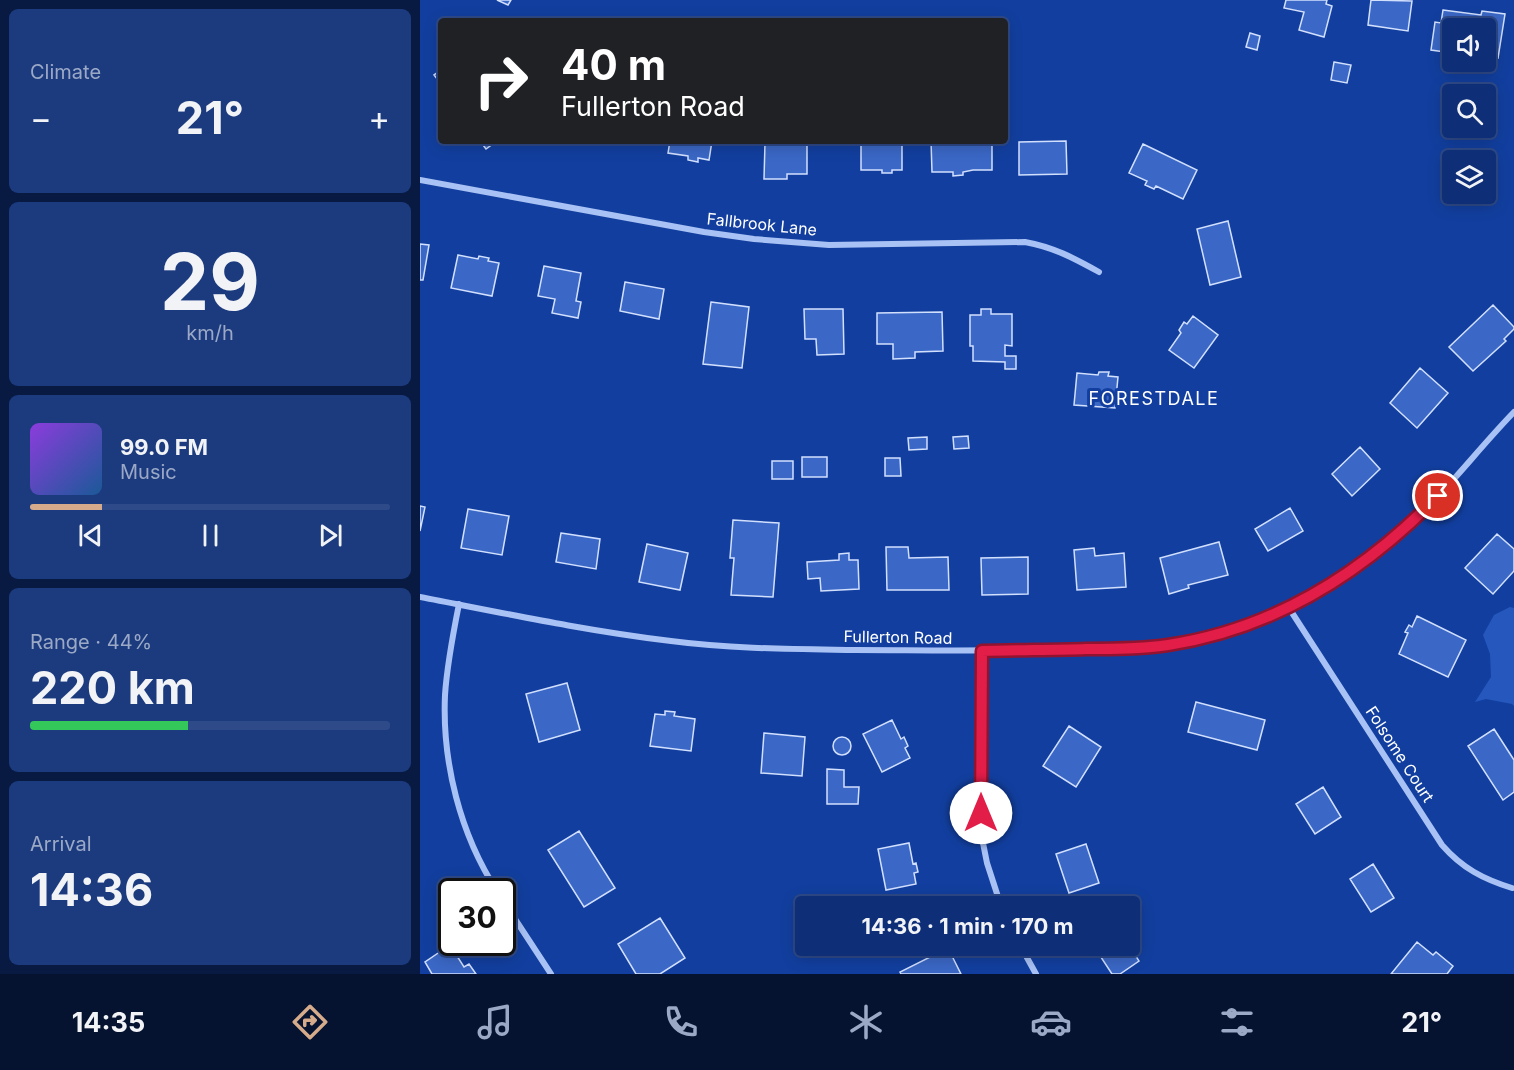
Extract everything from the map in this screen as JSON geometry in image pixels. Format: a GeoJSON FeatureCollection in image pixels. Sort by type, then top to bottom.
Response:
{"type":"FeatureCollection","features":[{"type":"Feature","properties":{"kind":"street","name":"Fallbrook Lane"},"geometry":{"type":"LineString","coordinates":[[420,180],[754,240],[829,245],[1025,242],[1065,253],[1099,272]]}},
{"type":"Feature","properties":{"kind":"street","name":"Fullerton Road"},"geometry":{"type":"LineString","coordinates":[[420,597],[580,627],[670,641],[760,649],[982,651],[1123,649],[1168,645],[1238,628],[1289,608],[1354,569],[1409,525],[1514,412]]}},
{"type":"Feature","properties":{"kind":"street"},"geometry":{"type":"LineString","coordinates":[[459,604],[450,649],[445,695],[447,750],[454,787],[467,832],[490,878]]}},
{"type":"Feature","properties":{"kind":"street","name":"Folsome Court"},"geometry":{"type":"LineString","coordinates":[[1289,608],[1442,845],[1451,856],[1473,873],[1512,888]]}},
{"type":"Feature","properties":{"kind":"street"},"geometry":{"type":"LineString","coordinates":[[982,651],[981,833],[987,863],[998,896]]}},
{"type":"Feature","properties":{"kind":"street"},"geometry":{"type":"LineString","coordinates":[[516,920],[551,974]]}},
{"type":"Feature","properties":{"kind":"street"},"geometry":{"type":"LineString","coordinates":[[1026,956],[1036,974]]}},
{"type":"Feature","properties":{"kind":"shaded area"},"geometry":{"type":"Polygon","coordinates":[[[1510,607],[1514,608],[1514,706],[1486,699],[1475,702],[1491,677],[1490,654],[1483,635],[1494,615],[1510,607]]]}},
{"type":"Feature","properties":{"kind":"building"},"geometry":{"type":"Polygon","coordinates":[[[497,0],[511,0],[508,5],[497,0]]]}},
{"type":"Feature","properties":{"kind":"building"},"geometry":{"type":"Polygon","coordinates":[[[1286,0],[1327,0],[1326,4],[1332,6],[1324,37],[1299,30],[1304,12],[1284,8],[1286,0]]]}},
{"type":"Feature","properties":{"kind":"building"},"geometry":{"type":"Polygon","coordinates":[[[1371,0],[1412,1],[1408,31],[1368,25],[1371,0]]]}},
{"type":"Feature","properties":{"kind":"building"},"geometry":{"type":"Polygon","coordinates":[[[1443,10],[1481,15],[1482,11],[1505,14],[1498,58],[1496,58],[1496,18],[1442,18],[1442,52],[1431,50],[1435,22],[1441,23],[1443,10]]]}},
{"type":"Feature","properties":{"kind":"building"},"geometry":{"type":"Polygon","coordinates":[[[1250,33],[1260,36],[1257,50],[1246,47],[1250,33]]]}},
{"type":"Feature","properties":{"kind":"building"},"geometry":{"type":"Polygon","coordinates":[[[1334,62],[1351,65],[1347,83],[1331,80],[1334,62]]]}},
{"type":"Feature","properties":{"kind":"building"},"geometry":{"type":"Polygon","coordinates":[[[1066,141],[1067,174],[1019,175],[1019,142],[1066,141]]]}},
{"type":"Feature","properties":{"kind":"building"},"geometry":{"type":"Polygon","coordinates":[[[482,144],[493,144],[486,149],[482,144]]]}},
{"type":"Feature","properties":{"kind":"building"},"geometry":{"type":"Polygon","coordinates":[[[670,144],[712,144],[709,160],[698,158],[698,162],[688,160],[688,156],[668,153],[670,144]]]}},
{"type":"Feature","properties":{"kind":"building"},"geometry":{"type":"Polygon","coordinates":[[[765,144],[807,144],[807,174],[787,174],[787,179],[764,179],[765,144]]]}},
{"type":"Feature","properties":{"kind":"building"},"geometry":{"type":"Polygon","coordinates":[[[861,144],[902,144],[902,170],[882,173],[882,170],[861,170],[861,144]]]}},
{"type":"Feature","properties":{"kind":"building"},"geometry":{"type":"Polygon","coordinates":[[[931,144],[992,144],[992,170],[973,170],[963,172],[963,175],[953,176],[953,172],[932,172],[931,144]]]}},
{"type":"Feature","properties":{"kind":"building"},"geometry":{"type":"Polygon","coordinates":[[[1143,144],[1197,170],[1183,199],[1156,186],[1154,189],[1145,185],[1147,181],[1129,173],[1143,144]]]}},
{"type":"Feature","properties":{"kind":"building"},"geometry":{"type":"Polygon","coordinates":[[[1228,221],[1241,277],[1210,285],[1197,229],[1228,221]]]}},
{"type":"Feature","properties":{"kind":"building"},"geometry":{"type":"Polygon","coordinates":[[[420,244],[429,245],[423,280],[420,280],[420,244]]]}},
{"type":"Feature","properties":{"kind":"building"},"geometry":{"type":"Polygon","coordinates":[[[458,255],[478,259],[479,256],[499,263],[492,296],[451,288],[458,255]]]}},
{"type":"Feature","properties":{"kind":"building"},"geometry":{"type":"Polygon","coordinates":[[[544,266],[581,273],[576,301],[581,302],[578,318],[552,313],[555,299],[538,296],[544,266]]]}},
{"type":"Feature","properties":{"kind":"building"},"geometry":{"type":"Polygon","coordinates":[[[625,282],[664,289],[659,319],[620,311],[625,282]]]}},
{"type":"Feature","properties":{"kind":"building"},"geometry":{"type":"Polygon","coordinates":[[[711,302],[749,307],[742,368],[703,364],[711,302]]]}},
{"type":"Feature","properties":{"kind":"building"},"geometry":{"type":"Polygon","coordinates":[[[1493,305],[1514,329],[1504,339],[1506,341],[1473,371],[1449,347],[1493,305]]]}},
{"type":"Feature","properties":{"kind":"building"},"geometry":{"type":"Polygon","coordinates":[[[804,309],[843,309],[844,354],[817,355],[816,339],[805,339],[804,309]]]}},
{"type":"Feature","properties":{"kind":"building"},"geometry":{"type":"Polygon","coordinates":[[[981,309],[991,309],[991,314],[1012,314],[1012,346],[1005,345],[1005,356],[1016,356],[1016,369],[1005,369],[1005,362],[973,361],[973,346],[970,346],[970,315],[981,315],[981,309]]]}},
{"type":"Feature","properties":{"kind":"building"},"geometry":{"type":"Polygon","coordinates":[[[942,312],[943,351],[915,352],[915,358],[893,359],[893,344],[877,344],[877,313],[942,312]]]}},
{"type":"Feature","properties":{"kind":"building"},"geometry":{"type":"Polygon","coordinates":[[[1193,316],[1218,335],[1194,368],[1169,350],[1181,333],[1179,330],[1184,322],[1187,324],[1193,316]]]}},
{"type":"Feature","properties":{"kind":"building"},"geometry":{"type":"Polygon","coordinates":[[[1420,368],[1448,393],[1417,428],[1390,403],[1420,368]]]}},
{"type":"Feature","properties":{"kind":"building"},"geometry":{"type":"Polygon","coordinates":[[[1099,372],[1109,372],[1108,376],[1118,377],[1115,408],[1074,405],[1077,373],[1098,375],[1099,372]]]}},
{"type":"Feature","properties":{"kind":"building"},"geometry":{"type":"Polygon","coordinates":[[[968,436],[969,448],[954,449],[953,437],[968,436]]]}},
{"type":"Feature","properties":{"kind":"building"},"geometry":{"type":"Polygon","coordinates":[[[927,437],[927,449],[909,450],[908,438],[927,437]]]}},
{"type":"Feature","properties":{"kind":"building"},"geometry":{"type":"Polygon","coordinates":[[[1360,447],[1380,469],[1352,496],[1332,474],[1360,447]]]}},
{"type":"Feature","properties":{"kind":"building"},"geometry":{"type":"Polygon","coordinates":[[[802,457],[827,457],[827,477],[802,477],[802,457]]]}},
{"type":"Feature","properties":{"kind":"building"},"geometry":{"type":"Polygon","coordinates":[[[885,458],[900,458],[901,476],[885,476],[885,458]]]}},
{"type":"Feature","properties":{"kind":"building"},"geometry":{"type":"Polygon","coordinates":[[[772,461],[793,461],[793,479],[772,479],[772,461]]]}},
{"type":"Feature","properties":{"kind":"building"},"geometry":{"type":"Polygon","coordinates":[[[420,506],[425,507],[420,531],[420,506]]]}},
{"type":"Feature","properties":{"kind":"building"},"geometry":{"type":"Polygon","coordinates":[[[1290,508],[1303,531],[1268,551],[1255,529],[1290,508]]]}},
{"type":"Feature","properties":{"kind":"building"},"geometry":{"type":"Polygon","coordinates":[[[468,509],[509,516],[502,555],[461,548],[468,509]]]}},
{"type":"Feature","properties":{"kind":"building"},"geometry":{"type":"Polygon","coordinates":[[[733,520],[779,523],[773,597],[731,595],[734,558],[730,558],[733,520]]]}},
{"type":"Feature","properties":{"kind":"building"},"geometry":{"type":"Polygon","coordinates":[[[561,533],[600,539],[596,569],[556,562],[561,533]]]}},
{"type":"Feature","properties":{"kind":"building"},"geometry":{"type":"Polygon","coordinates":[[[1497,534],[1514,549],[1514,571],[1493,594],[1465,568],[1497,534]]]}},
{"type":"Feature","properties":{"kind":"building"},"geometry":{"type":"Polygon","coordinates":[[[1219,542],[1228,575],[1188,585],[1189,588],[1169,594],[1160,558],[1219,542]]]}},
{"type":"Feature","properties":{"kind":"building"},"geometry":{"type":"Polygon","coordinates":[[[647,544],[688,553],[680,590],[639,582],[647,544]]]}},
{"type":"Feature","properties":{"kind":"building"},"geometry":{"type":"Polygon","coordinates":[[[886,547],[908,547],[909,558],[948,557],[949,590],[887,590],[886,547]]]}},
{"type":"Feature","properties":{"kind":"building"},"geometry":{"type":"Polygon","coordinates":[[[1094,548],[1095,556],[1124,553],[1126,587],[1077,590],[1074,550],[1094,548]]]}},
{"type":"Feature","properties":{"kind":"building"},"geometry":{"type":"Polygon","coordinates":[[[849,553],[849,560],[858,560],[859,589],[821,591],[820,578],[808,579],[807,562],[839,560],[839,554],[849,553]]]}},
{"type":"Feature","properties":{"kind":"building"},"geometry":{"type":"Polygon","coordinates":[[[1028,557],[1028,594],[982,595],[981,558],[1028,557]]]}},
{"type":"Feature","properties":{"kind":"building"},"geometry":{"type":"Polygon","coordinates":[[[1417,616],[1466,640],[1448,677],[1399,654],[1408,633],[1405,632],[1409,625],[1412,627],[1417,616]]]}},
{"type":"Feature","properties":{"kind":"building"},"geometry":{"type":"Polygon","coordinates":[[[567,683],[580,730],[539,742],[526,694],[567,683]]]}},
{"type":"Feature","properties":{"kind":"building"},"geometry":{"type":"Polygon","coordinates":[[[1196,702],[1265,720],[1257,750],[1188,732],[1196,702]]]}},
{"type":"Feature","properties":{"kind":"building"},"geometry":{"type":"Polygon","coordinates":[[[665,711],[675,712],[674,716],[695,719],[691,751],[650,746],[655,714],[665,715],[665,711]]]}},
{"type":"Feature","properties":{"kind":"building"},"geometry":{"type":"Polygon","coordinates":[[[892,720],[901,739],[904,737],[908,746],[905,748],[910,758],[882,772],[863,734],[892,720]]]}},
{"type":"Feature","properties":{"kind":"building"},"geometry":{"type":"Polygon","coordinates":[[[1069,726],[1101,747],[1076,787],[1043,766],[1069,726]]]}},
{"type":"Feature","properties":{"kind":"building"},"geometry":{"type":"Polygon","coordinates":[[[1494,729],[1514,760],[1514,792],[1503,800],[1468,746],[1494,729]]]}},
{"type":"Feature","properties":{"kind":"building"},"geometry":{"type":"Polygon","coordinates":[[[764,733],[805,737],[802,776],[761,773],[764,733]]]}},
{"type":"Feature","properties":{"kind":"building"},"geometry":{"type":"Polygon","coordinates":[[[842,737],[848,740],[851,746],[848,752],[842,755],[836,752],[833,746],[836,740],[842,737]]]}},
{"type":"Feature","properties":{"kind":"building"},"geometry":{"type":"Polygon","coordinates":[[[827,769],[844,770],[844,787],[859,787],[858,804],[827,804],[827,769]]]}},
{"type":"Feature","properties":{"kind":"building"},"geometry":{"type":"Polygon","coordinates":[[[1323,787],[1341,817],[1315,834],[1296,804],[1323,787]]]}},
{"type":"Feature","properties":{"kind":"building"},"geometry":{"type":"Polygon","coordinates":[[[579,831],[615,888],[584,907],[548,850],[579,831]]]}},
{"type":"Feature","properties":{"kind":"building"},"geometry":{"type":"Polygon","coordinates":[[[909,843],[913,864],[916,863],[918,872],[914,873],[916,884],[886,890],[878,849],[909,843]]]}},
{"type":"Feature","properties":{"kind":"building"},"geometry":{"type":"Polygon","coordinates":[[[1086,844],[1099,883],[1069,893],[1056,854],[1086,844]]]}},
{"type":"Feature","properties":{"kind":"building"},"geometry":{"type":"Polygon","coordinates":[[[1373,864],[1394,898],[1371,912],[1350,879],[1373,864]]]}},
{"type":"Feature","properties":{"kind":"building"},"geometry":{"type":"Polygon","coordinates":[[[660,918],[685,958],[660,974],[636,974],[618,944],[660,918]]]}},
{"type":"Feature","properties":{"kind":"building"},"geometry":{"type":"Polygon","coordinates":[[[1417,942],[1433,955],[1436,952],[1453,966],[1447,974],[1391,974],[1417,942]]]}},
{"type":"Feature","properties":{"kind":"building"},"geometry":{"type":"Polygon","coordinates":[[[438,953],[438,956],[457,956],[464,967],[469,964],[476,974],[432,974],[425,962],[438,953]]]}},
{"type":"Feature","properties":{"kind":"building"},"geometry":{"type":"Polygon","coordinates":[[[932,956],[952,956],[961,974],[901,974],[900,972],[932,956]]]}},
{"type":"Feature","properties":{"kind":"building"},"geometry":{"type":"Polygon","coordinates":[[[1100,956],[1136,956],[1139,961],[1120,974],[1112,974],[1100,956]]]}},
{"type":"Feature","properties":{"kind":"district","name":"FORESTDALE"},"geometry":{"type":"Point","coordinates":[1154,398]}},
{"type":"Feature","properties":{"kind":"route"},"geometry":{"type":"LineString","coordinates":[[981,813],[982,651],[1145,648],[1187,642],[1238,628],[1289,608],[1354,569],[1416,519],[1438,496]]}}]}
